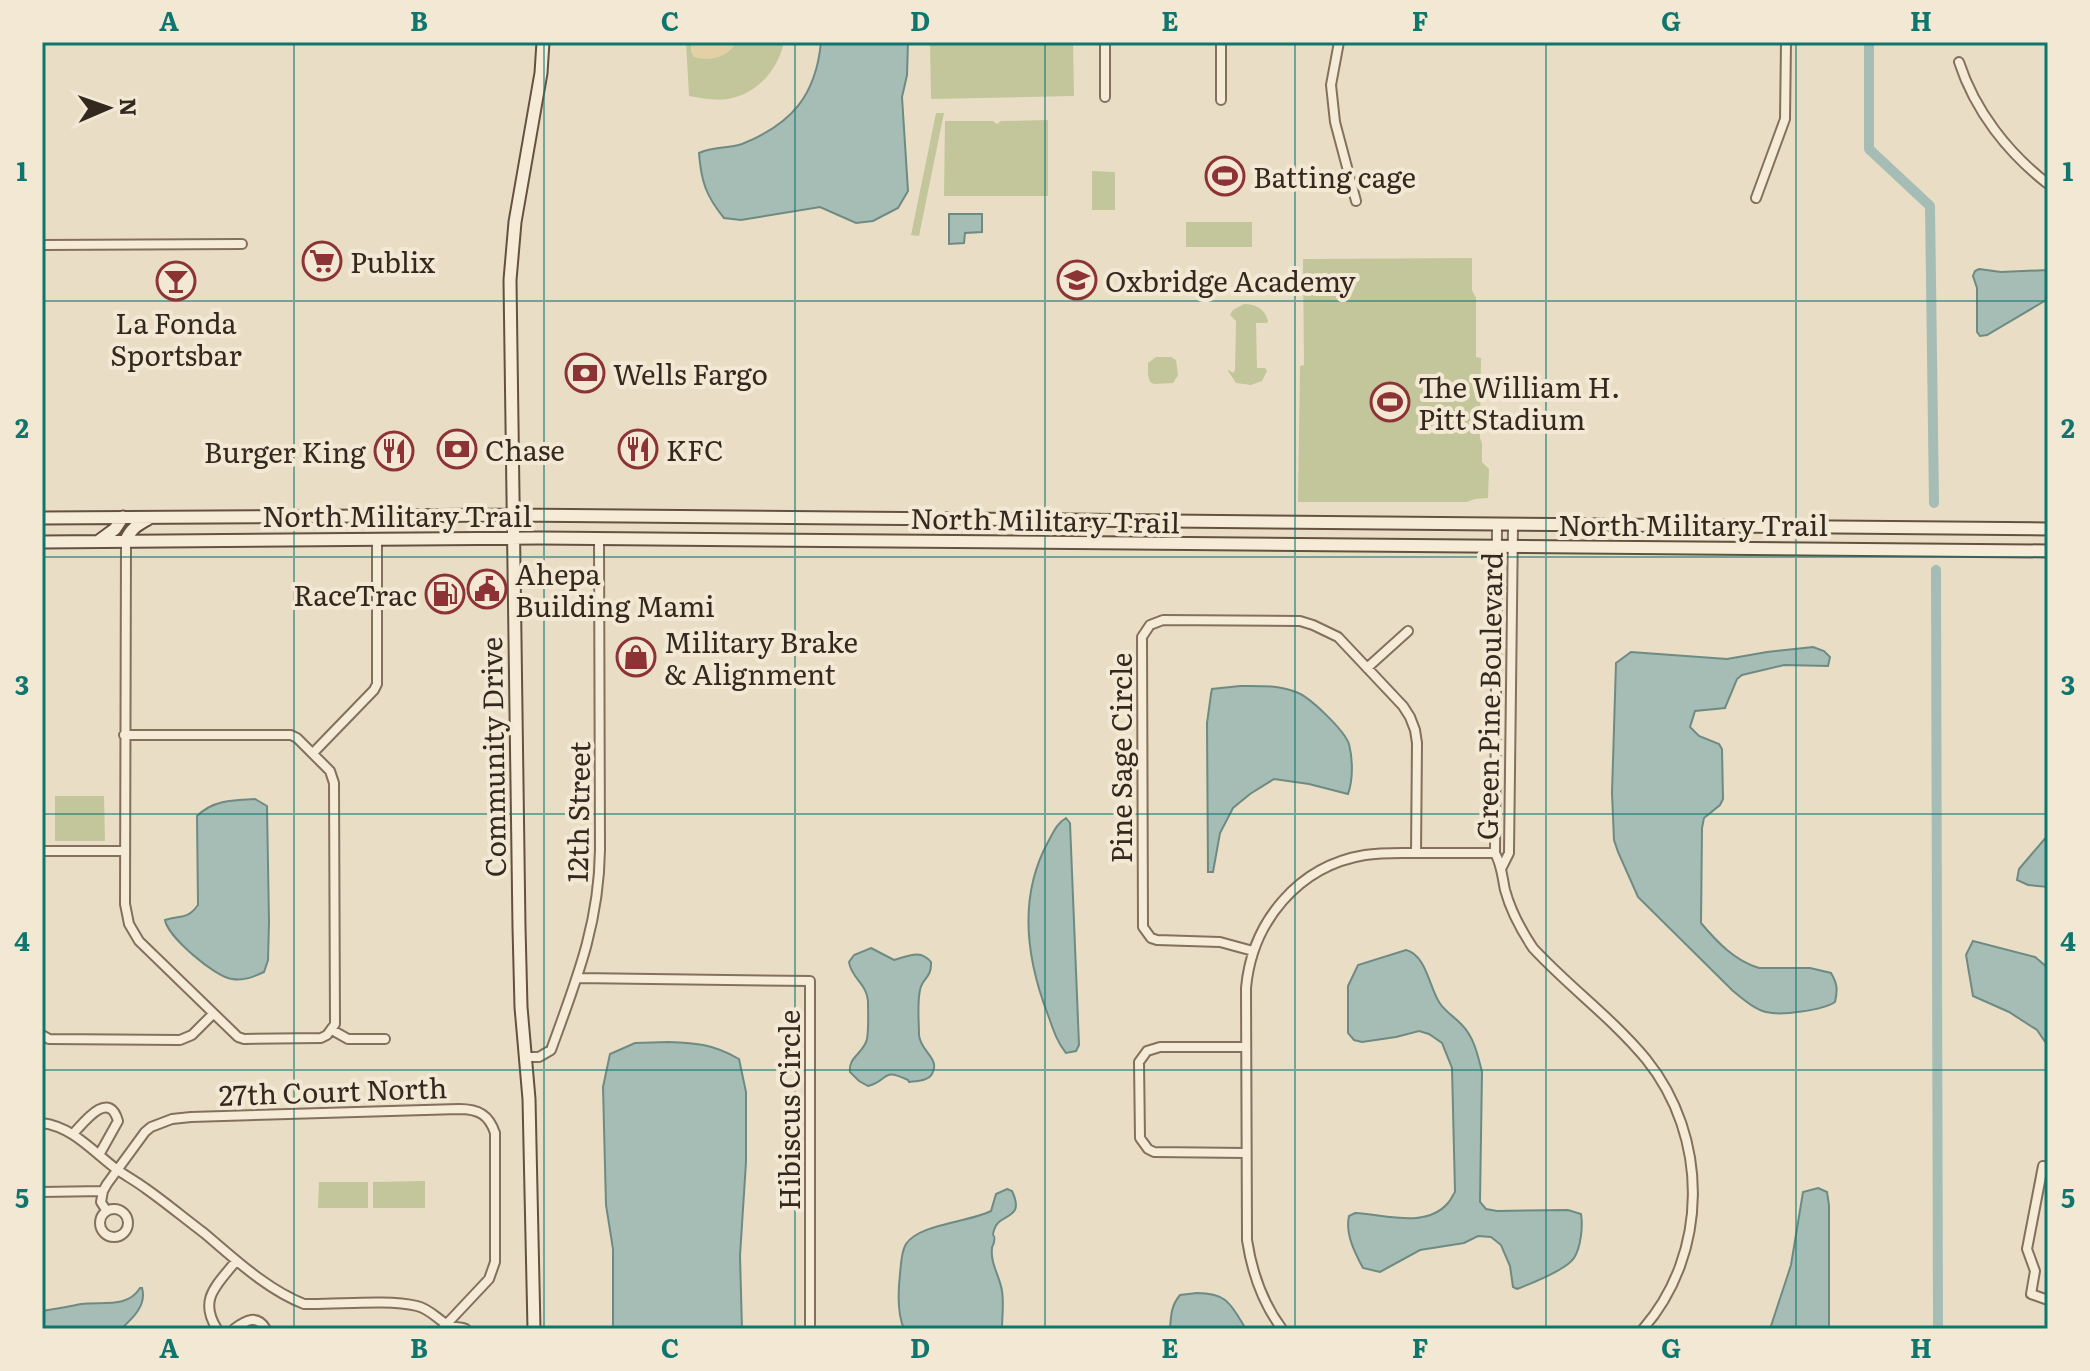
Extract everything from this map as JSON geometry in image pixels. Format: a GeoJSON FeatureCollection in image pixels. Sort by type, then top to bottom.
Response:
{"type":"FeatureCollection","features":[{"type":"Feature","properties":{"kind":"main road","name":"Community Drive"},"geometry":{"type":"LineString","coordinates":[[534,1329],[529,1099],[519,936],[510,280],[515,222],[541,73],[543,42]]}},
{"type":"Feature","properties":{"kind":"main road","name":"North Military Trail"},"geometry":{"type":"LineString","coordinates":[[42,518],[514,515],[2048,529]]}},
{"type":"Feature","properties":{"kind":"main road"},"geometry":{"type":"LineString","coordinates":[[100,540],[115,529],[123,517]]}},
{"type":"Feature","properties":{"kind":"main road"},"geometry":{"type":"LineString","coordinates":[[126,540],[129,531],[152,517]]}},
{"type":"Feature","properties":{"kind":"main road"},"geometry":{"type":"LineString","coordinates":[[1006,519],[1007,542]]}},
{"type":"Feature","properties":{"kind":"main road","name":"North Military Trail"},"geometry":{"type":"LineString","coordinates":[[42,542],[513,538],[2048,551]]}},
{"type":"Feature","properties":{"kind":"street"},"geometry":{"type":"LineString","coordinates":[[1105,42],[1105,97]]}},
{"type":"Feature","properties":{"kind":"street"},"geometry":{"type":"LineString","coordinates":[[1221,42],[1221,100]]}},
{"type":"Feature","properties":{"kind":"street"},"geometry":{"type":"LineString","coordinates":[[1339,42],[1331,85],[1335,122],[1356,201]]}},
{"type":"Feature","properties":{"kind":"street"},"geometry":{"type":"LineString","coordinates":[[1756,198],[1785,119],[1786,42]]}},
{"type":"Feature","properties":{"kind":"street"},"geometry":{"type":"LineString","coordinates":[[1959,62],[1963,75],[1997,134],[2048,184]]}},
{"type":"Feature","properties":{"kind":"street"},"geometry":{"type":"LineString","coordinates":[[42,245],[242,244]]}},
{"type":"Feature","properties":{"kind":"street","name":"Green Pine Boulevard"},"geometry":{"type":"LineString","coordinates":[[1497,525],[1495,853],[1502,867],[1510,907],[1522,931],[1547,963],[1647,1061],[1669,1095],[1686,1138],[1693,1178],[1693,1203],[1686,1249],[1669,1293],[1643,1329]]}},
{"type":"Feature","properties":{"kind":"street","name":"Green Pine Boulevard"},"geometry":{"type":"LineString","coordinates":[[1502,867],[1509,853],[1513,525]]}},
{"type":"Feature","properties":{"kind":"street"},"geometry":{"type":"LineString","coordinates":[[313,753],[377,684],[377,539]]}},
{"type":"Feature","properties":{"kind":"street","name":"12th Street"},"geometry":{"type":"LineString","coordinates":[[526,1057],[539,1057],[551,1050],[593,925],[600,871],[599,539]]}},
{"type":"Feature","properties":{"kind":"street"},"geometry":{"type":"LineString","coordinates":[[124,735],[285,734],[297,738],[330,771],[334,783],[335,1024],[327,1035],[315,1039],[244,1039],[233,1034],[131,930],[126,917],[124,851],[124,735],[126,540]]}},
{"type":"Feature","properties":{"kind":"street","name":"Pine Sage Circle"},"geometry":{"type":"LineString","coordinates":[[1253,951],[1220,942],[1157,940],[1151,938],[1143,927],[1142,637],[1150,625],[1163,620],[1300,621],[1338,637],[1407,711],[1415,730],[1416,853]]}},
{"type":"Feature","properties":{"kind":"street"},"geometry":{"type":"LineString","coordinates":[[1367,668],[1408,631]]}},
{"type":"Feature","properties":{"kind":"street"},"geometry":{"type":"LineString","coordinates":[[42,851],[124,851]]}},
{"type":"Feature","properties":{"kind":"street","name":"Green Pine Boulevard"},"geometry":{"type":"LineString","coordinates":[[1282,1329],[1259,1289],[1249,1254],[1247,1228],[1246,988],[1253,951],[1279,903],[1314,873],[1344,860],[1383,853],[1495,853]]}},
{"type":"Feature","properties":{"kind":"street","name":"Hibiscus Circle"},"geometry":{"type":"LineString","coordinates":[[577,978],[810,981],[810,1329]]}},
{"type":"Feature","properties":{"kind":"street"},"geometry":{"type":"LineString","coordinates":[[42,1037],[180,1040],[192,1035],[213,1014]]}},
{"type":"Feature","properties":{"kind":"street"},"geometry":{"type":"LineString","coordinates":[[332,1030],[348,1039],[385,1039]]}},
{"type":"Feature","properties":{"kind":"street"},"geometry":{"type":"LineString","coordinates":[[1246,1047],[1160,1047],[1147,1051],[1139,1062],[1139,1132],[1143,1144],[1154,1152],[1246,1153]]}},
{"type":"Feature","properties":{"kind":"street"},"geometry":{"type":"LineString","coordinates":[[73,1134],[99,1109],[106,1107],[112,1110],[118,1121],[99,1155]]}},
{"type":"Feature","properties":{"kind":"street","name":"27th Court North"},"geometry":{"type":"LineString","coordinates":[[105,1188],[145,1132],[162,1121],[459,1109],[479,1111],[487,1116],[495,1133],[495,1262],[489,1279],[448,1327]]}},
{"type":"Feature","properties":{"kind":"street"},"geometry":{"type":"LineString","coordinates":[[42,1123],[52,1124],[73,1134],[118,1171],[144,1186],[236,1261],[290,1299],[304,1304],[417,1306],[435,1314],[448,1327],[462,1326],[466,1329]]}},
{"type":"Feature","properties":{"kind":"street"},"geometry":{"type":"LineString","coordinates":[[2043,1166],[2027,1249],[2035,1271],[2031,1294],[2048,1300]]}},
{"type":"Feature","properties":{"kind":"street"},"geometry":{"type":"LineString","coordinates":[[42,1192],[105,1188],[101,1202],[106,1210]]}},
{"type":"Feature","properties":{"kind":"street"},"geometry":{"type":"LineString","coordinates":[[217,1329],[208,1309],[210,1295],[236,1261]]}},
{"type":"Feature","properties":{"kind":"street"},"geometry":{"type":"LineString","coordinates":[[234,1329],[251,1319],[258,1320],[266,1329]]}},
{"type":"Feature","properties":{"kind":"green space"},"geometry":{"type":"Polygon","coordinates":[[[686,42],[784,42],[777,62],[765,79],[748,92],[718,100],[689,96],[686,42]]]}},
{"type":"Feature","properties":{"kind":"green space"},"geometry":{"type":"Polygon","coordinates":[[[930,42],[1073,42],[1074,96],[931,99],[930,42]]]}},
{"type":"Feature","properties":{"kind":"green space"},"geometry":{"type":"Polygon","coordinates":[[[936,113],[944,113],[919,236],[911,235],[936,113]]]}},
{"type":"Feature","properties":{"kind":"green space"},"geometry":{"type":"Polygon","coordinates":[[[1048,120],[1048,196],[944,196],[945,121],[993,121],[997,124],[1001,121],[1048,120]]]}},
{"type":"Feature","properties":{"kind":"green space","name":"Batting cage"},"geometry":{"type":"Polygon","coordinates":[[[1211,168],[1240,169],[1240,183],[1210,183],[1211,168]]]}},
{"type":"Feature","properties":{"kind":"green space"},"geometry":{"type":"Polygon","coordinates":[[[1092,171],[1115,172],[1115,210],[1092,210],[1092,171]]]}},
{"type":"Feature","properties":{"kind":"green space"},"geometry":{"type":"Polygon","coordinates":[[[1186,222],[1252,222],[1252,247],[1186,247],[1186,222]]]}},
{"type":"Feature","properties":{"kind":"green space","name":"The William H. Pitt Stadium"},"geometry":{"type":"Polygon","coordinates":[[[1472,258],[1476,357],[1481,358],[1480,438],[1482,462],[1489,469],[1488,498],[1467,502],[1298,502],[1300,366],[1304,365],[1303,259],[1472,258]]]}},
{"type":"Feature","properties":{"kind":"green space"},"geometry":{"type":"Polygon","coordinates":[[[1244,304],[1259,308],[1268,321],[1256,323],[1257,368],[1267,371],[1262,381],[1251,385],[1236,383],[1228,371],[1233,373],[1235,370],[1236,321],[1230,315],[1244,304]]]}},
{"type":"Feature","properties":{"kind":"green space"},"geometry":{"type":"Polygon","coordinates":[[[1156,357],[1176,360],[1178,375],[1173,383],[1150,382],[1148,363],[1156,357]]]}},
{"type":"Feature","properties":{"kind":"green space"},"geometry":{"type":"Polygon","coordinates":[[[55,796],[104,796],[105,841],[55,841],[55,796]]]}},
{"type":"Feature","properties":{"kind":"green space"},"geometry":{"type":"Polygon","coordinates":[[[425,1181],[425,1208],[373,1208],[373,1182],[425,1181]]]}},
{"type":"Feature","properties":{"kind":"green space"},"geometry":{"type":"Polygon","coordinates":[[[319,1182],[368,1182],[368,1208],[318,1208],[319,1182]]]}},
{"type":"Feature","properties":{"kind":"sand"},"geometry":{"type":"Polygon","coordinates":[[[691,42],[737,42],[724,55],[707,59],[694,57],[691,42]]]}},
{"type":"Feature","properties":{"kind":"water"},"geometry":{"type":"Polygon","coordinates":[[[821,42],[908,42],[907,75],[902,97],[908,191],[898,208],[873,221],[856,223],[820,207],[741,220],[724,218],[706,188],[699,153],[742,144],[788,117],[814,77],[821,42]]]}},
{"type":"Feature","properties":{"kind":"water"},"geometry":{"type":"Polygon","coordinates":[[[949,214],[982,214],[982,232],[965,233],[964,243],[949,244],[949,214]]]}},
{"type":"Feature","properties":{"kind":"water"},"geometry":{"type":"Polygon","coordinates":[[[1979,269],[2001,272],[2048,270],[2048,299],[1987,335],[1980,336],[1977,332],[1977,288],[1973,276],[1979,269]]]}},
{"type":"Feature","properties":{"kind":"water"},"geometry":{"type":"Polygon","coordinates":[[[1813,647],[1830,657],[1828,666],[1784,665],[1742,675],[1737,679],[1725,708],[1695,711],[1690,727],[1699,736],[1719,744],[1722,749],[1723,799],[1704,818],[1702,828],[1701,923],[1727,950],[1750,965],[1759,968],[1810,968],[1831,973],[1836,983],[1835,1002],[1829,1005],[1802,1012],[1773,1013],[1757,1009],[1733,991],[1638,897],[1614,840],[1612,793],[1616,663],[1631,652],[1727,659],[1813,647]]]}},
{"type":"Feature","properties":{"kind":"water"},"geometry":{"type":"Polygon","coordinates":[[[1240,686],[1289,690],[1318,707],[1349,744],[1351,783],[1348,794],[1274,779],[1233,808],[1220,833],[1213,872],[1208,872],[1207,723],[1211,694],[1212,689],[1240,686]]]}},
{"type":"Feature","properties":{"kind":"water"},"geometry":{"type":"Polygon","coordinates":[[[255,799],[267,806],[268,960],[264,972],[244,979],[232,979],[224,977],[193,955],[174,936],[165,920],[187,915],[198,905],[197,816],[217,804],[255,799]]]}},
{"type":"Feature","properties":{"kind":"water"},"geometry":{"type":"Polygon","coordinates":[[[1066,818],[1070,823],[1079,1045],[1076,1051],[1066,1053],[1040,993],[1028,928],[1032,884],[1038,863],[1056,828],[1066,818]]]}},
{"type":"Feature","properties":{"kind":"water"},"geometry":{"type":"Polygon","coordinates":[[[2048,835],[2048,887],[2028,885],[2017,880],[2019,869],[2048,835]]]}},
{"type":"Feature","properties":{"kind":"water"},"geometry":{"type":"Polygon","coordinates":[[[1973,941],[2035,957],[2048,968],[2048,1046],[2037,1030],[2009,1012],[1973,996],[1966,955],[1973,941]]]}},
{"type":"Feature","properties":{"kind":"water"},"geometry":{"type":"Polygon","coordinates":[[[871,948],[894,960],[918,954],[931,962],[930,971],[921,986],[919,1001],[920,1041],[934,1064],[932,1074],[925,1079],[909,1082],[889,1075],[868,1086],[850,1072],[851,1062],[867,1039],[868,1001],[849,962],[854,955],[871,948]]]}},
{"type":"Feature","properties":{"kind":"water"},"geometry":{"type":"Polygon","coordinates":[[[1406,950],[1418,958],[1439,1002],[1466,1030],[1477,1053],[1482,1072],[1480,1202],[1486,1209],[1497,1211],[1568,1210],[1581,1214],[1581,1236],[1570,1263],[1517,1289],[1513,1287],[1510,1266],[1501,1245],[1491,1237],[1478,1236],[1464,1243],[1420,1250],[1380,1272],[1363,1268],[1352,1243],[1348,1223],[1349,1216],[1355,1213],[1404,1218],[1428,1216],[1448,1203],[1455,1192],[1452,1068],[1442,1043],[1419,1031],[1362,1042],[1354,1040],[1348,1033],[1348,986],[1358,965],[1406,950]]]}},
{"type":"Feature","properties":{"kind":"water"},"geometry":{"type":"Polygon","coordinates":[[[635,1043],[705,1045],[739,1059],[746,1092],[746,1162],[740,1256],[742,1329],[613,1329],[613,1249],[606,1205],[603,1087],[610,1054],[635,1043]]]}},
{"type":"Feature","properties":{"kind":"water"},"geometry":{"type":"Polygon","coordinates":[[[1818,1188],[1827,1192],[1829,1205],[1829,1329],[1770,1329],[1791,1265],[1803,1192],[1818,1188]]]}},
{"type":"Feature","properties":{"kind":"water"},"geometry":{"type":"Polygon","coordinates":[[[1007,1189],[1012,1191],[1016,1207],[997,1224],[992,1247],[1002,1291],[1002,1329],[904,1329],[899,1295],[906,1244],[922,1232],[991,1211],[996,1194],[1007,1189]]]}},
{"type":"Feature","properties":{"kind":"water"},"geometry":{"type":"Polygon","coordinates":[[[140,1288],[143,1294],[141,1306],[121,1329],[42,1329],[42,1311],[81,1304],[121,1302],[135,1295],[140,1288]]]}},
{"type":"Feature","properties":{"kind":"water"},"geometry":{"type":"Polygon","coordinates":[[[1180,1295],[1216,1295],[1228,1302],[1246,1329],[1170,1329],[1173,1307],[1180,1295]]]}},
{"type":"Feature","properties":{"kind":"waterway"},"geometry":{"type":"LineString","coordinates":[[1869,42],[1869,149],[1930,206],[1934,503]]}},
{"type":"Feature","properties":{"kind":"waterway"},"geometry":{"type":"LineString","coordinates":[[1936,570],[1938,1329]]}},
{"type":"Feature","properties":{"kind":"place","name":"Batting cage"},"geometry":{"type":"Point","coordinates":[1225,176]}},
{"type":"Feature","properties":{"kind":"place","name":"Publix"},"geometry":{"type":"Point","coordinates":[322,261]}},
{"type":"Feature","properties":{"kind":"place","name":"Oxbridge Academy"},"geometry":{"type":"Point","coordinates":[1077,280]}},
{"type":"Feature","properties":{"kind":"place","name":"La Fonda Sportsbar"},"geometry":{"type":"Point","coordinates":[176,281]}},
{"type":"Feature","properties":{"kind":"place","name":"Wells Fargo"},"geometry":{"type":"Point","coordinates":[585,373]}},
{"type":"Feature","properties":{"kind":"place","name":"The William H. Pitt Stadium"},"geometry":{"type":"Point","coordinates":[1390,402]}},
{"type":"Feature","properties":{"kind":"place","name":"Chase"},"geometry":{"type":"Point","coordinates":[457,449]}},
{"type":"Feature","properties":{"kind":"place","name":"KFC"},"geometry":{"type":"Point","coordinates":[638,449]}},
{"type":"Feature","properties":{"kind":"place","name":"Burger King"},"geometry":{"type":"Point","coordinates":[394,451]}},
{"type":"Feature","properties":{"kind":"place","name":"Ahepa Building Mami"},"geometry":{"type":"Point","coordinates":[487,589]}},
{"type":"Feature","properties":{"kind":"place","name":"RaceTrac"},"geometry":{"type":"Point","coordinates":[445,594]}},
{"type":"Feature","properties":{"kind":"place","name":"Military Brake & Alignment"},"geometry":{"type":"Point","coordinates":[636,657]}}]}
